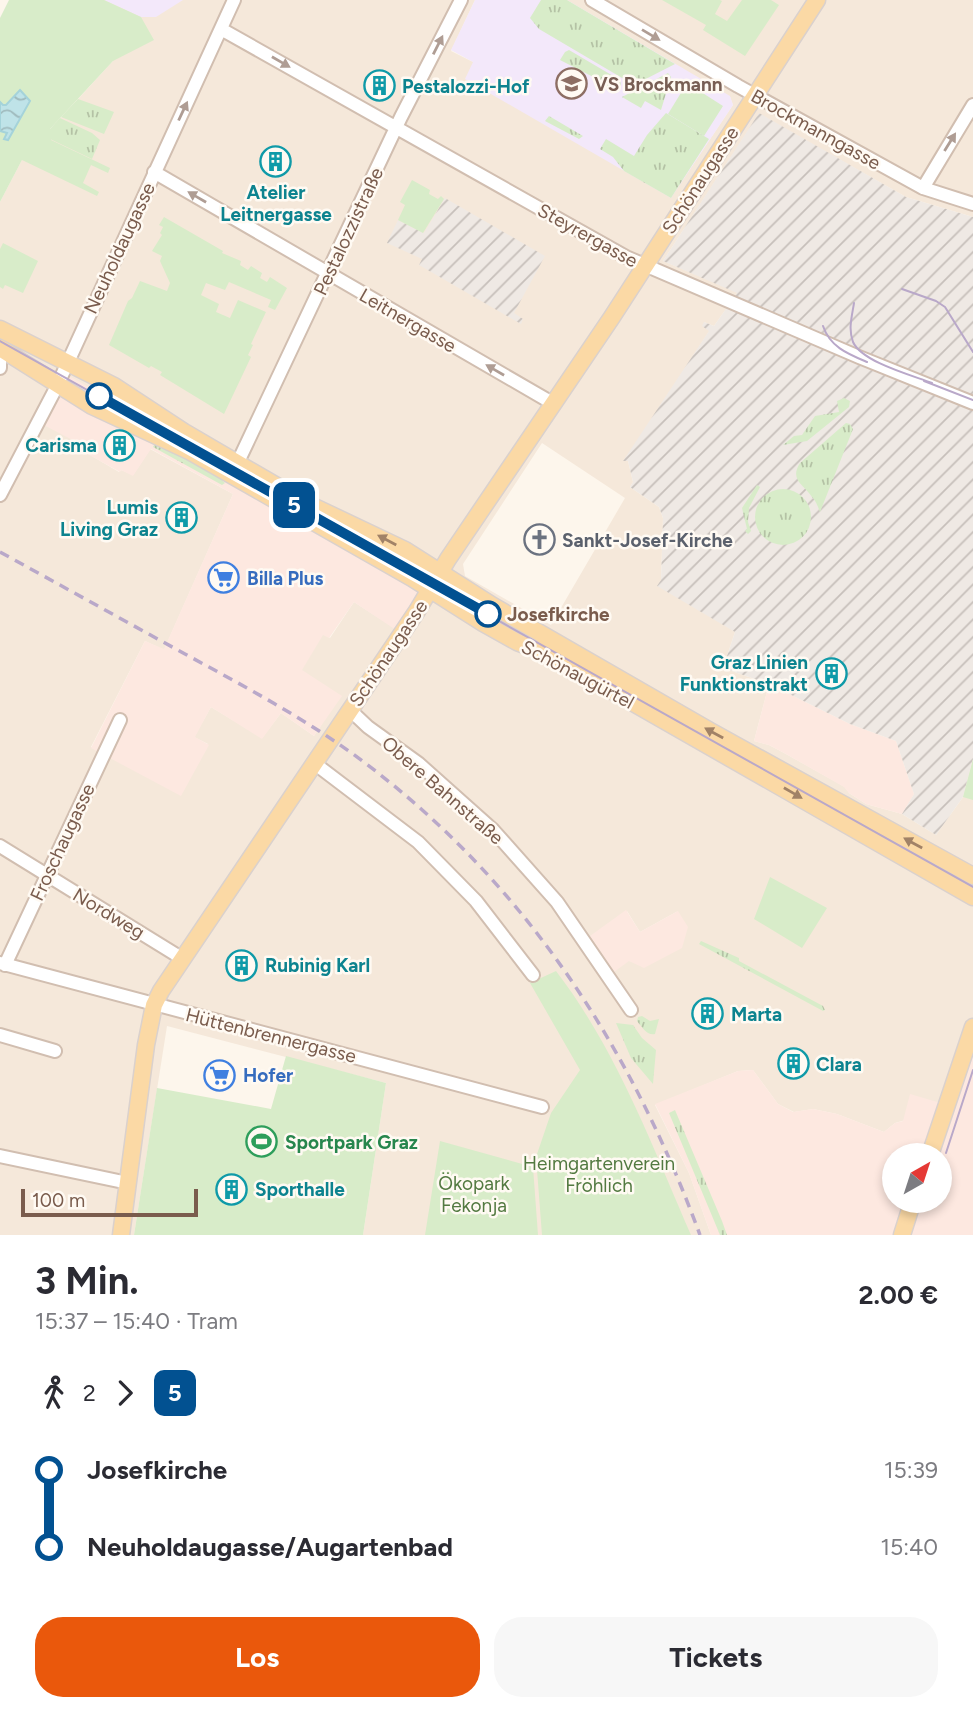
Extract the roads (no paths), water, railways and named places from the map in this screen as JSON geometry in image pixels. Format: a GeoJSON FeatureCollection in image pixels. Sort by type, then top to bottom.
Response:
{"type":"FeatureCollection","features":[{"type":"Feature","properties":{"kind":"main road","name":"Schönaugasse"},"geometry":{"type":"LineString","coordinates":[[121,1235],[146,1045],[154,1005],[161,991],[554,404],[815,1]]}},
{"type":"Feature","properties":{"kind":"main road","name":"Schönaugürtel"},"geometry":{"type":"LineString","coordinates":[[0,329],[114,386],[184,432],[306,503],[383,538],[514,618],[973,876]]}},
{"type":"Feature","properties":{"kind":"main road","name":"Schönaugürtel"},"geometry":{"type":"LineString","coordinates":[[2,350],[57,386],[121,422],[191,452],[430,590],[482,623],[517,642],[546,653],[973,897]]}},
{"type":"Feature","properties":{"kind":"main road"},"geometry":{"type":"LineString","coordinates":[[934,1143],[973,1027]]}},
{"type":"Feature","properties":{"kind":"main road"},"geometry":{"type":"LineString","coordinates":[[902,1235],[910,1213]]}},
{"type":"Feature","properties":{"kind":"street","name":"Neuholdaugasse"},"geometry":{"type":"LineString","coordinates":[[1,488],[57,386],[234,0]]}},
{"type":"Feature","properties":{"kind":"street","name":"Pestalozzistraße"},"geometry":{"type":"LineString","coordinates":[[238,463],[397,128],[461,0]]}},
{"type":"Feature","properties":{"kind":"street","name":"Brockmanngasse"},"geometry":{"type":"LineString","coordinates":[[592,0],[922,188],[973,204]]}},
{"type":"Feature","properties":{"kind":"street","name":"Steyrergasse"},"geometry":{"type":"LineString","coordinates":[[221,29],[644,266],[973,403]]}},
{"type":"Feature","properties":{"kind":"street"},"geometry":{"type":"LineString","coordinates":[[922,188],[973,105]]}},
{"type":"Feature","properties":{"kind":"street","name":"Leitnergasse"},"geometry":{"type":"LineString","coordinates":[[154,172],[554,404]]}},
{"type":"Feature","properties":{"kind":"street"},"geometry":{"type":"LineString","coordinates":[[0,368],[2,350]]}},
{"type":"Feature","properties":{"kind":"street","name":"Obere Bahnstraße"},"geometry":{"type":"LineString","coordinates":[[350,710],[418,763],[507,846],[557,902],[631,1010]]}},
{"type":"Feature","properties":{"kind":"street","name":"Froschaugasse"},"geometry":{"type":"LineString","coordinates":[[3,964],[120,720]]}},
{"type":"Feature","properties":{"kind":"street"},"geometry":{"type":"LineString","coordinates":[[314,763],[418,842],[476,901],[533,975]]}},
{"type":"Feature","properties":{"kind":"street","name":"Nordweg"},"geometry":{"type":"LineString","coordinates":[[0,846],[183,959]]}},
{"type":"Feature","properties":{"kind":"street","name":"Hüttenbrennergasse"},"geometry":{"type":"LineString","coordinates":[[3,964],[542,1107]]}},
{"type":"Feature","properties":{"kind":"street"},"geometry":{"type":"LineString","coordinates":[[0,1035],[55,1051]]}},
{"type":"Feature","properties":{"kind":"street"},"geometry":{"type":"LineString","coordinates":[[0,1156],[128,1183]]}},
{"type":"Feature","properties":{"kind":"water"},"geometry":{"type":"Polygon","coordinates":[[[20,90],[30,101],[8,140],[4,139],[7,133],[0,131],[0,102],[6,105],[20,90]]]}},
{"type":"Feature","properties":{"kind":"tram line"},"geometry":{"type":"LineString","coordinates":[[902,289],[945,307],[973,352]]}},
{"type":"Feature","properties":{"kind":"tram line"},"geometry":{"type":"LineString","coordinates":[[854,303],[851,332],[858,349],[876,362],[932,383]]}},
{"type":"Feature","properties":{"kind":"tram line"},"geometry":{"type":"LineString","coordinates":[[823,326],[835,345],[867,362]]}},
{"type":"Feature","properties":{"kind":"tram line"},"geometry":{"type":"LineString","coordinates":[[0,341],[973,887]]}},
{"type":"Feature","properties":{"kind":"tram line"},"geometry":{"type":"LineString","coordinates":[[924,381],[973,400]]}},
{"type":"Feature","properties":{"kind":"tram line","name":"5"},"geometry":{"type":"LineString","coordinates":[[99,396],[488,614]]}},
{"type":"Feature","properties":{"kind":"tram line"},"geometry":{"type":"LineString","coordinates":[[949,1143],[973,1070]]}},
{"type":"Feature","properties":{"kind":"railway"},"geometry":{"type":"LineString","coordinates":[[0,552],[249,689],[312,727],[353,754],[413,802],[468,853],[517,909],[562,968],[603,1030],[672,1164],[700,1235]]}},
{"type":"Feature","properties":{"kind":"place","name":"VS Brockmann"},"geometry":{"type":"Point","coordinates":[571,84]}},
{"type":"Feature","properties":{"kind":"place","name":"Pestalozzi-Hof"},"geometry":{"type":"Point","coordinates":[379,86]}},
{"type":"Feature","properties":{"kind":"place","name":"Atelier Leitnergasse"},"geometry":{"type":"Point","coordinates":[276,161]}},
{"type":"Feature","properties":{"kind":"place","name":"Carisma"},"geometry":{"type":"Point","coordinates":[120,445]}},
{"type":"Feature","properties":{"kind":"place","name":"Lumis Living Graz"},"geometry":{"type":"Point","coordinates":[181,518]}},
{"type":"Feature","properties":{"kind":"place","name":"Sankt-Josef-Kirche"},"geometry":{"type":"Point","coordinates":[539,540]}},
{"type":"Feature","properties":{"kind":"place","name":"Billa Plus"},"geometry":{"type":"Point","coordinates":[224,578]}},
{"type":"Feature","properties":{"kind":"place","name":"Josefkirche"},"geometry":{"type":"Point","coordinates":[488,614]}},
{"type":"Feature","properties":{"kind":"place","name":"Graz Linien Funktionstrakt"},"geometry":{"type":"Point","coordinates":[831,673]}},
{"type":"Feature","properties":{"kind":"place","name":"Rubinig Karl"},"geometry":{"type":"Point","coordinates":[242,965]}},
{"type":"Feature","properties":{"kind":"place","name":"Marta"},"geometry":{"type":"Point","coordinates":[708,1014]}},
{"type":"Feature","properties":{"kind":"place","name":"Clara"},"geometry":{"type":"Point","coordinates":[793,1064]}},
{"type":"Feature","properties":{"kind":"place","name":"Hofer"},"geometry":{"type":"Point","coordinates":[220,1075]}},
{"type":"Feature","properties":{"kind":"place","name":"Sportpark Graz"},"geometry":{"type":"Point","coordinates":[262,1142]}},
{"type":"Feature","properties":{"kind":"place","name":"Sporthalle"},"geometry":{"type":"Point","coordinates":[232,1189]}},
{"type":"Feature","properties":{"kind":"park label","name":"Heimgartenverein Fröhlich"},"geometry":{"type":"Point","coordinates":[599,1174]}},
{"type":"Feature","properties":{"kind":"park label","name":"Ökopark Fekonja"},"geometry":{"type":"Point","coordinates":[474,1194]}}]}
